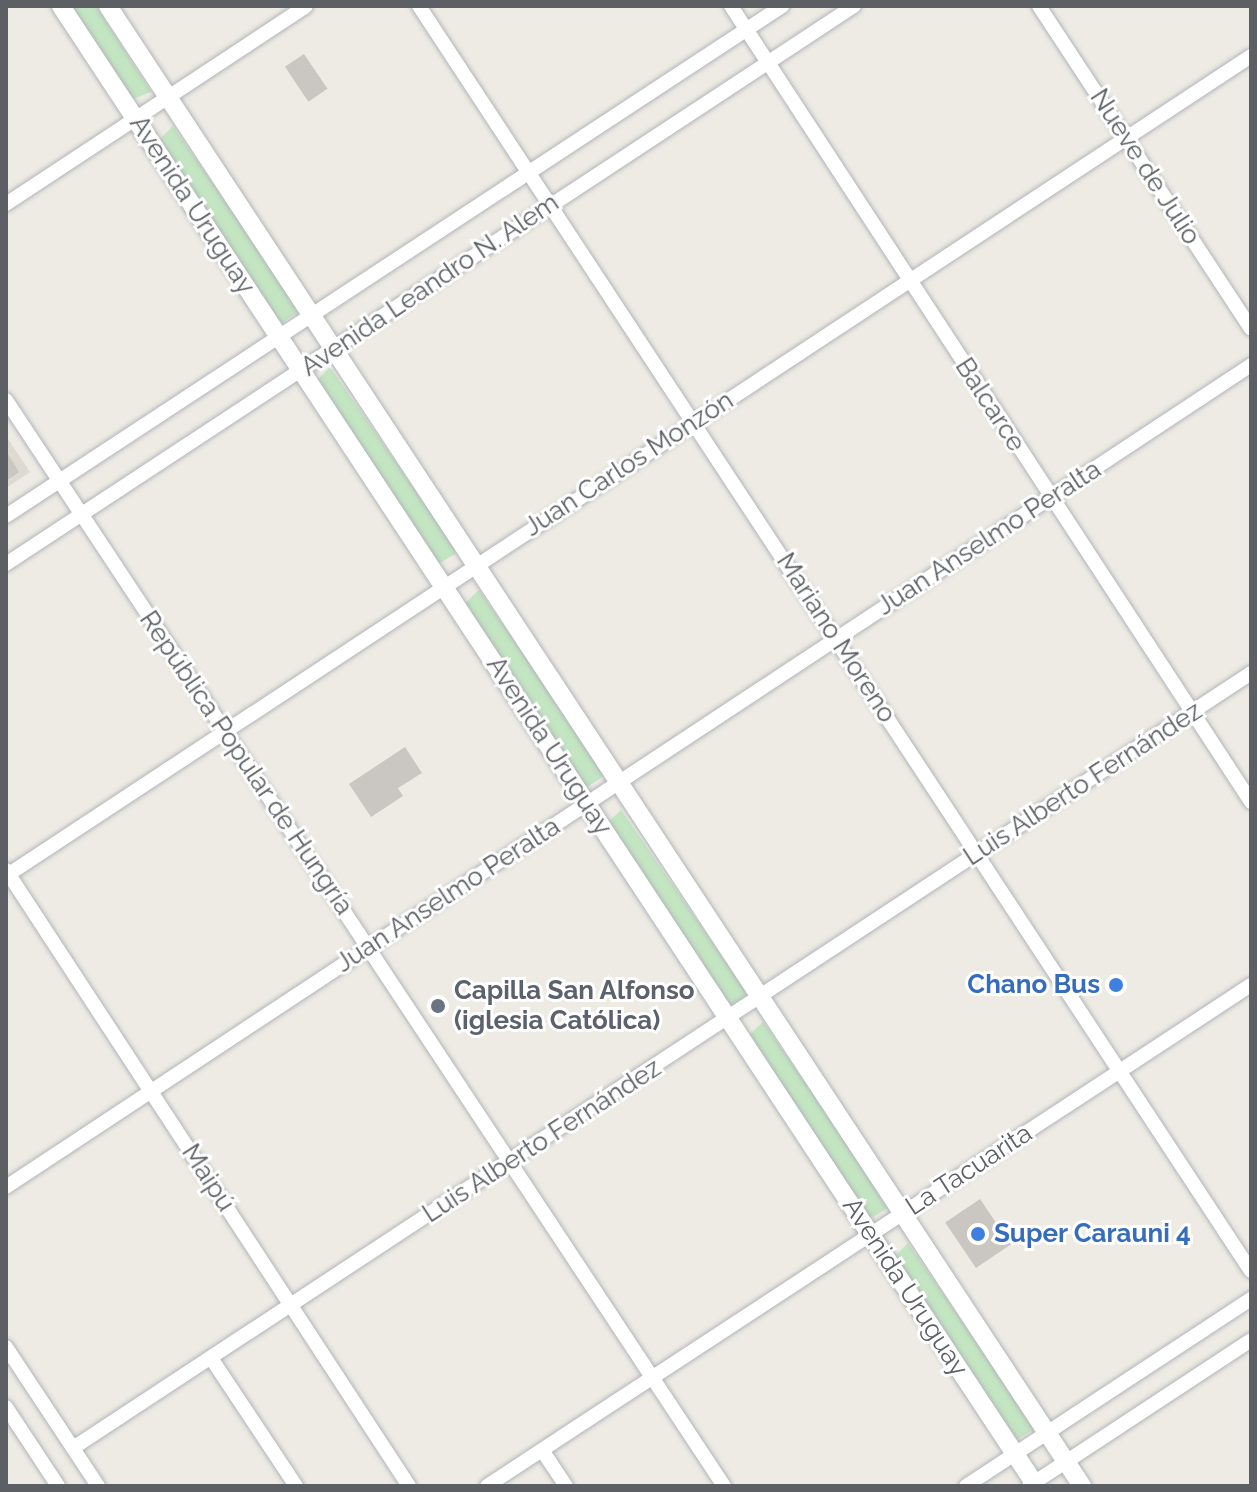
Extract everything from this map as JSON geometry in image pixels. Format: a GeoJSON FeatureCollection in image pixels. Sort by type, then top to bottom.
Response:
{"type":"FeatureCollection","features":[{"type":"Feature","properties":{"kind":"street","name":"Avenida Uruguay"},"geometry":{"type":"LineString","coordinates":[[61,6],[1033,1485]]}},
{"type":"Feature","properties":{"kind":"street","name":"Avenida Uruguay"},"geometry":{"type":"LineString","coordinates":[[108,6],[1082,1486]]}},
{"type":"Feature","properties":{"kind":"street"},"geometry":{"type":"LineString","coordinates":[[6,204],[306,6]]}},
{"type":"Feature","properties":{"kind":"street","name":"Mariano Moreno"},"geometry":{"type":"LineString","coordinates":[[419,6],[1251,1271]]}},
{"type":"Feature","properties":{"kind":"street","name":"Balcarce"},"geometry":{"type":"LineString","coordinates":[[731,6],[1251,802]]}},
{"type":"Feature","properties":{"kind":"street","name":"Avenida Leandro N. Alem"},"geometry":{"type":"LineString","coordinates":[[6,516],[782,6]]}},
{"type":"Feature","properties":{"kind":"street","name":"Avenida Leandro N. Alem"},"geometry":{"type":"LineString","coordinates":[[6,564],[854,6]]}},
{"type":"Feature","properties":{"kind":"street","name":"Nueve de Julio"},"geometry":{"type":"LineString","coordinates":[[1039,6],[1251,329]]}},
{"type":"Feature","properties":{"kind":"street","name":"Juan Carlos Monzón"},"geometry":{"type":"LineString","coordinates":[[8,872],[1251,56]]}},
{"type":"Feature","properties":{"kind":"street","name":"Juan Anselmo Peralta"},"geometry":{"type":"LineString","coordinates":[[6,1187],[1251,365]]}},
{"type":"Feature","properties":{"kind":"street","name":"República Popular de Hungría"},"geometry":{"type":"LineString","coordinates":[[6,400],[724,1486]]}},
{"type":"Feature","properties":{"kind":"street","name":"Luis Alberto Fernández"},"geometry":{"type":"LineString","coordinates":[[73,1448],[1251,673]]}},
{"type":"Feature","properties":{"kind":"street","name":"Maipú"},"geometry":{"type":"LineString","coordinates":[[8,872],[409,1486]]}},
{"type":"Feature","properties":{"kind":"street","name":"La Tacuarita"},"geometry":{"type":"LineString","coordinates":[[487,1486],[1251,985]]}},
{"type":"Feature","properties":{"kind":"street"},"geometry":{"type":"LineString","coordinates":[[966,1486],[1251,1299]]}},
{"type":"Feature","properties":{"kind":"street"},"geometry":{"type":"LineString","coordinates":[[1033,1485],[1251,1340]]}},
{"type":"Feature","properties":{"kind":"street"},"geometry":{"type":"LineString","coordinates":[[6,1347],[98,1486]]}},
{"type":"Feature","properties":{"kind":"street"},"geometry":{"type":"LineString","coordinates":[[211,1358],[296,1486]]}},
{"type":"Feature","properties":{"kind":"street"},"geometry":{"type":"LineString","coordinates":[[6,1407],[58,1486]]}},
{"type":"Feature","properties":{"kind":"street"},"geometry":{"type":"LineString","coordinates":[[542,1450],[566,1486]]}},
{"type":"Feature","properties":{"kind":"shaded area"},"geometry":{"type":"Polygon","coordinates":[[[6,436],[30,472],[6,488],[6,436]]]}},
{"type":"Feature","properties":{"kind":"green space"},"geometry":{"type":"Polygon","coordinates":[[[67,6],[96,6],[151,92],[130,100],[67,6]]]}},
{"type":"Feature","properties":{"kind":"green space"},"geometry":{"type":"Polygon","coordinates":[[[173,126],[298,307],[298,312],[283,322],[277,321],[158,141],[173,126]]]}},
{"type":"Feature","properties":{"kind":"green space"},"geometry":{"type":"Polygon","coordinates":[[[330,367],[455,548],[455,554],[440,563],[434,562],[315,382],[330,367]]]}},
{"type":"Feature","properties":{"kind":"green space"},"geometry":{"type":"Polygon","coordinates":[[[479,590],[604,770],[604,776],[589,786],[583,785],[464,604],[479,590]]]}},
{"type":"Feature","properties":{"kind":"green space"},"geometry":{"type":"Polygon","coordinates":[[[621,810],[745,990],[746,996],[731,1005],[725,1004],[606,824],[621,810]]]}},
{"type":"Feature","properties":{"kind":"green space"},"geometry":{"type":"Polygon","coordinates":[[[763,1022],[888,1202],[888,1208],[873,1217],[867,1216],[748,1036],[763,1022]]]}},
{"type":"Feature","properties":{"kind":"green space"},"geometry":{"type":"Polygon","coordinates":[[[908,1243],[1033,1424],[1033,1430],[1018,1439],[1012,1438],[893,1258],[908,1243]]]}},
{"type":"Feature","properties":{"kind":"building"},"geometry":{"type":"Polygon","coordinates":[[[304,54],[327,89],[308,102],[285,67],[304,54]]]}},
{"type":"Feature","properties":{"kind":"building"},"geometry":{"type":"Polygon","coordinates":[[[6,451],[19,472],[6,481],[6,451]]]}},
{"type":"Feature","properties":{"kind":"building"},"geometry":{"type":"Polygon","coordinates":[[[405,747],[422,773],[398,788],[403,796],[371,817],[349,784],[405,747]]]}},
{"type":"Feature","properties":{"kind":"building","name":"Super Carauni 4"},"geometry":{"type":"Polygon","coordinates":[[[980,1199],[1011,1245],[976,1268],[945,1222],[980,1199]]]}},
{"type":"Feature","properties":{"kind":"place","name":"Chano Bus"},"geometry":{"type":"Point","coordinates":[1116,985]}},
{"type":"Feature","properties":{"kind":"place","name":"Capilla San Alfonso (iglesia Católica)"},"geometry":{"type":"Point","coordinates":[438,1006]}},
{"type":"Feature","properties":{"kind":"place","name":"Super Carauni 4"},"geometry":{"type":"Point","coordinates":[978,1234]}}]}
